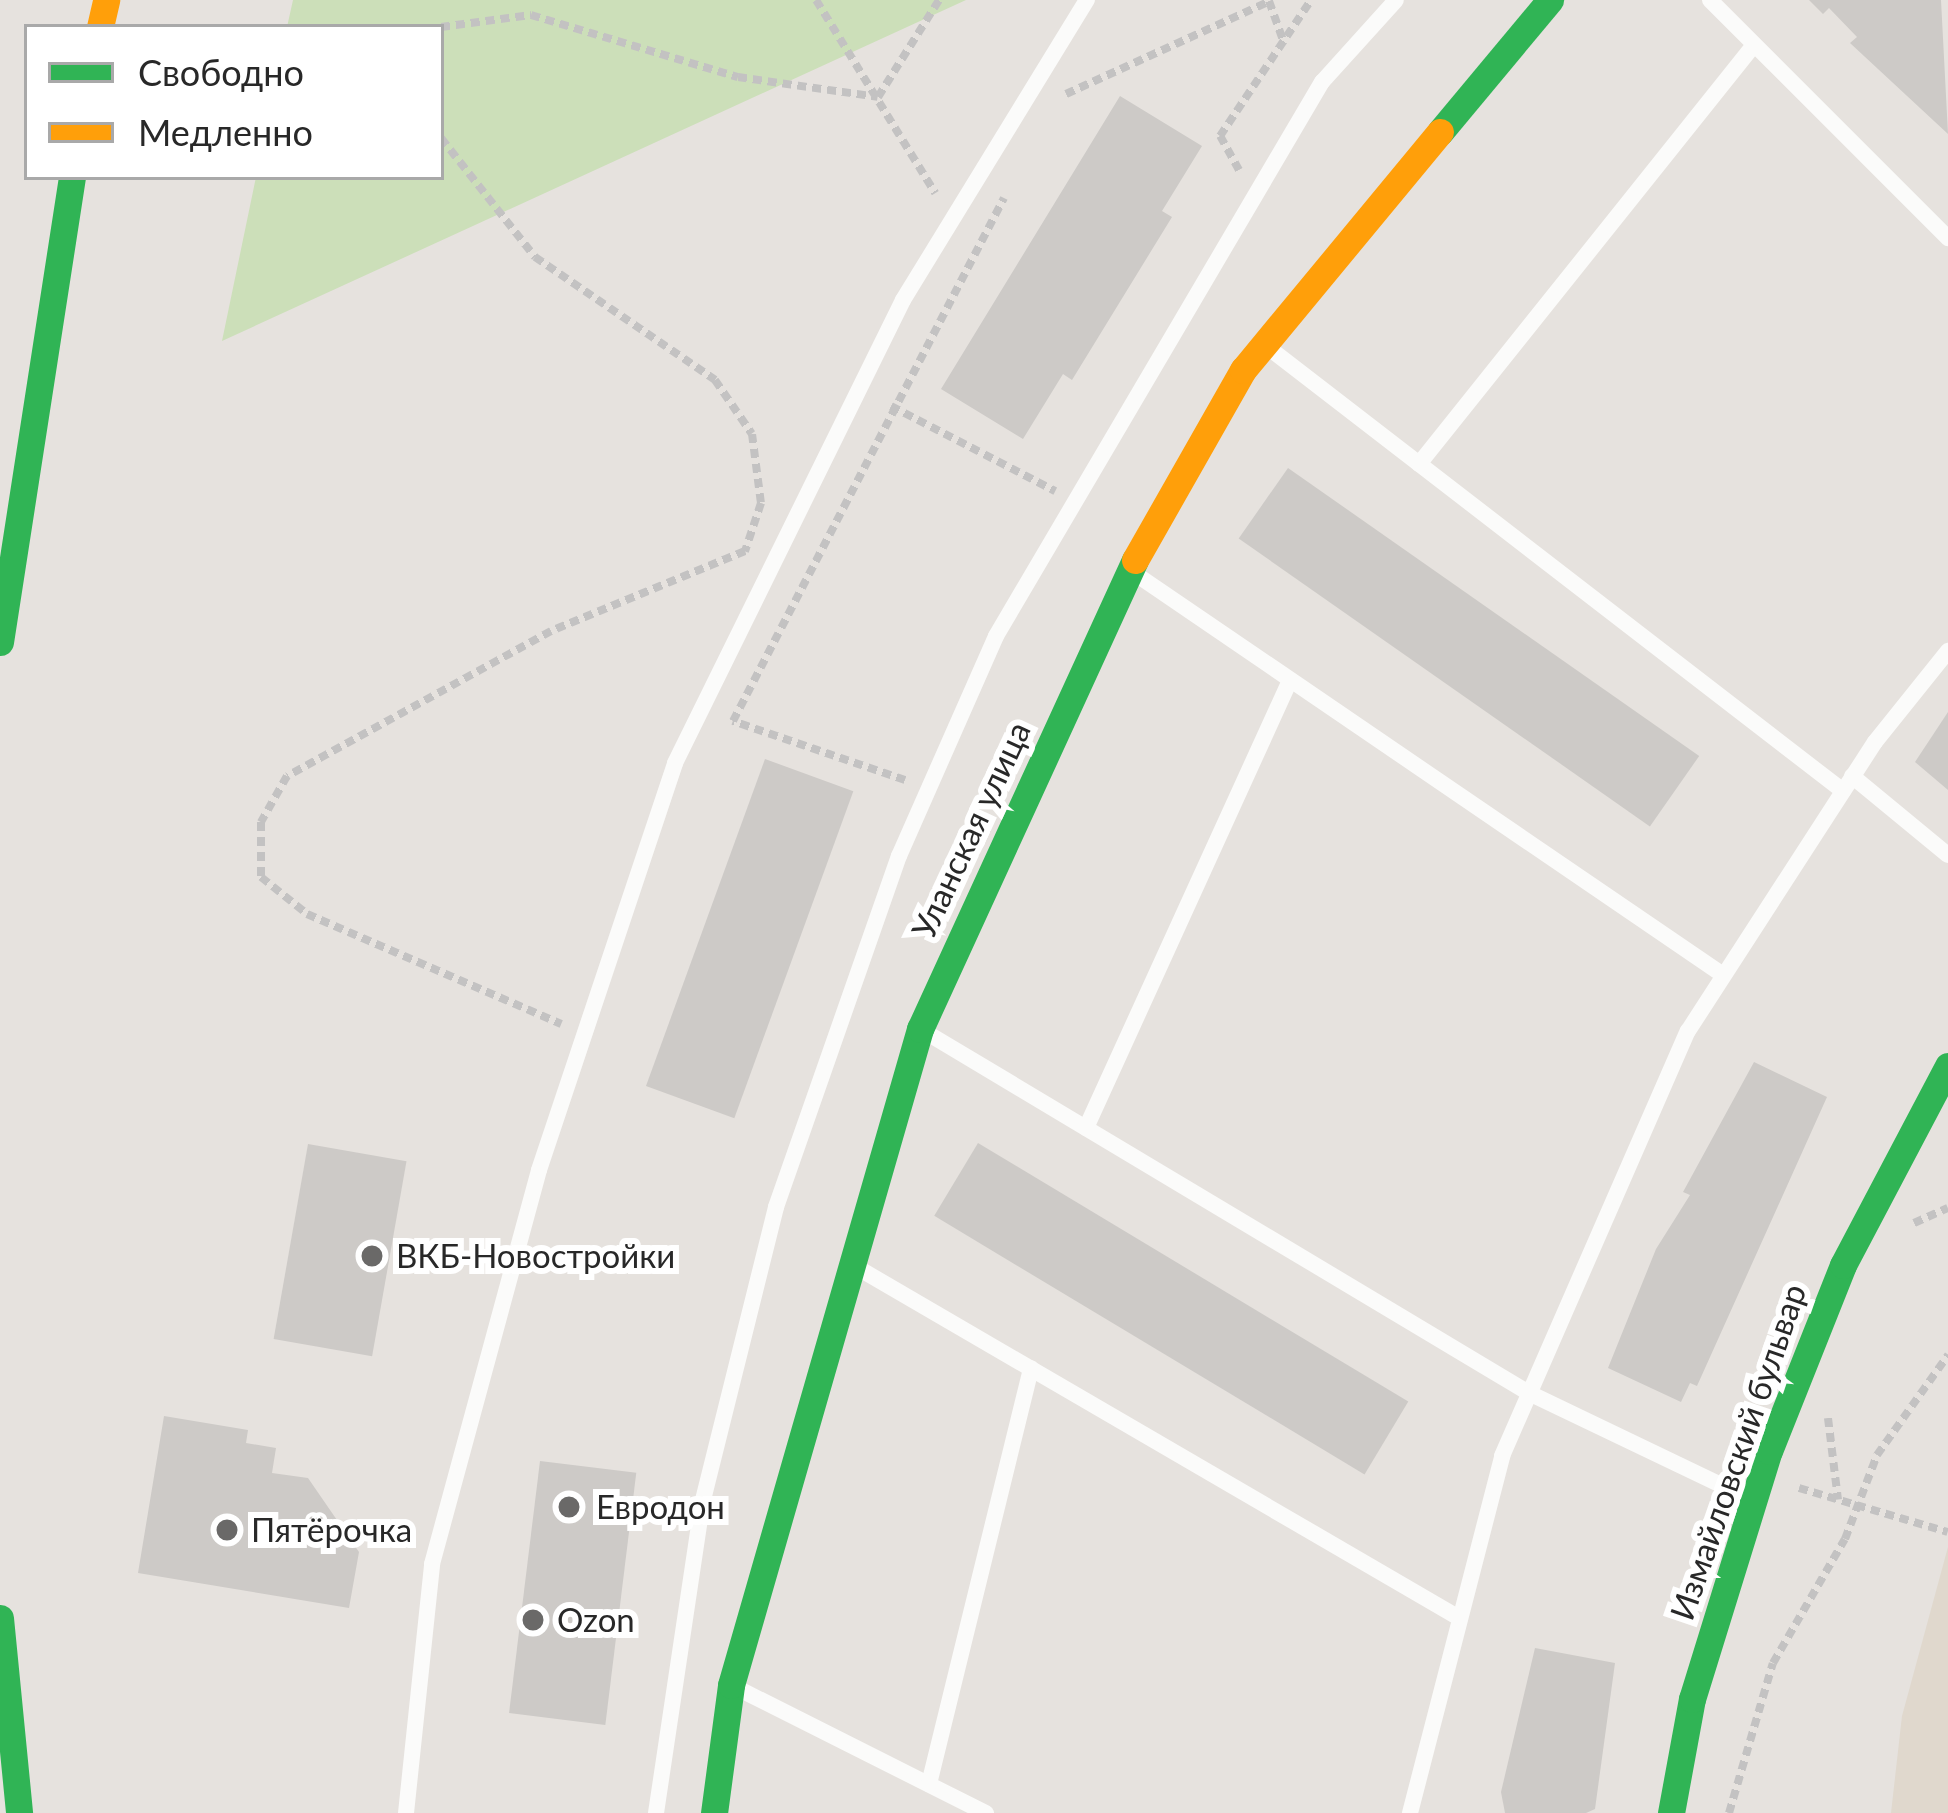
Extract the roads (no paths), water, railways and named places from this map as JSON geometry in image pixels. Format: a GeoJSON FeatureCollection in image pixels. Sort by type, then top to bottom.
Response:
{"type":"FeatureCollection","features":[{"type":"Feature","properties":{"kind":"street","name":"Уланская улица"},"geometry":{"type":"LineString","coordinates":[[714,1813],[731,1685],[920,1029],[1129,570],[1264,344],[1550,0]]}},
{"type":"Feature","properties":{"kind":"street"},"geometry":{"type":"LineString","coordinates":[[0,642],[72,180]]}},
{"type":"Feature","properties":{"kind":"street","name":"Измайловский бульвар"},"geometry":{"type":"LineString","coordinates":[[1671,1813],[1692,1700],[1760,1490],[1843,1264],[1948,1066]]}},
{"type":"Feature","properties":{"kind":"street"},"geometry":{"type":"LineString","coordinates":[[0,1618],[19,1813]]}},
{"type":"Feature","properties":{"kind":"lane"},"geometry":{"type":"LineString","coordinates":[[406,1813],[433,1564],[583,1034],[675,763],[951,220],[1087,0]]}},
{"type":"Feature","properties":{"kind":"lane"},"geometry":{"type":"LineString","coordinates":[[656,1813],[703,1500],[776,1207],[928,789],[996,636],[1322,82],[1396,0]]}},
{"type":"Feature","properties":{"kind":"lane"},"geometry":{"type":"LineString","coordinates":[[1710,0],[1948,238]]}},
{"type":"Feature","properties":{"kind":"lane"},"geometry":{"type":"LineString","coordinates":[[1419,464],[1754,45]]}},
{"type":"Feature","properties":{"kind":"lane"},"geometry":{"type":"LineString","coordinates":[[1264,344],[1948,855]]}},
{"type":"Feature","properties":{"kind":"lane"},"geometry":{"type":"LineString","coordinates":[[1129,570],[1723,976]]}},
{"type":"Feature","properties":{"kind":"lane"},"geometry":{"type":"LineString","coordinates":[[1410,1813],[1459,1618],[1529,1393],[1688,1030],[1847,784],[1948,650]]}},
{"type":"Feature","properties":{"kind":"lane"},"geometry":{"type":"LineString","coordinates":[[1086,1128],[1290,680]]}},
{"type":"Feature","properties":{"kind":"lane"},"geometry":{"type":"LineString","coordinates":[[920,1029],[1529,1393],[1760,1490]]}},
{"type":"Feature","properties":{"kind":"lane"},"geometry":{"type":"LineString","coordinates":[[852,1264],[1459,1618]]}},
{"type":"Feature","properties":{"kind":"lane"},"geometry":{"type":"LineString","coordinates":[[928,1784],[1031,1368]]}},
{"type":"Feature","properties":{"kind":"lane"},"geometry":{"type":"LineString","coordinates":[[731,1685],[986,1813]]}},
{"type":"Feature","properties":{"kind":"place","name":"ВКБ-Новостройки"},"geometry":{"type":"Point","coordinates":[372,1256]}},
{"type":"Feature","properties":{"kind":"place","name":"Евродон"},"geometry":{"type":"Point","coordinates":[569,1507]}},
{"type":"Feature","properties":{"kind":"place","name":"Пятёрочка"},"geometry":{"type":"Point","coordinates":[227,1530]}},
{"type":"Feature","properties":{"kind":"place","name":"Ozon"},"geometry":{"type":"Point","coordinates":[533,1620]}}]}
